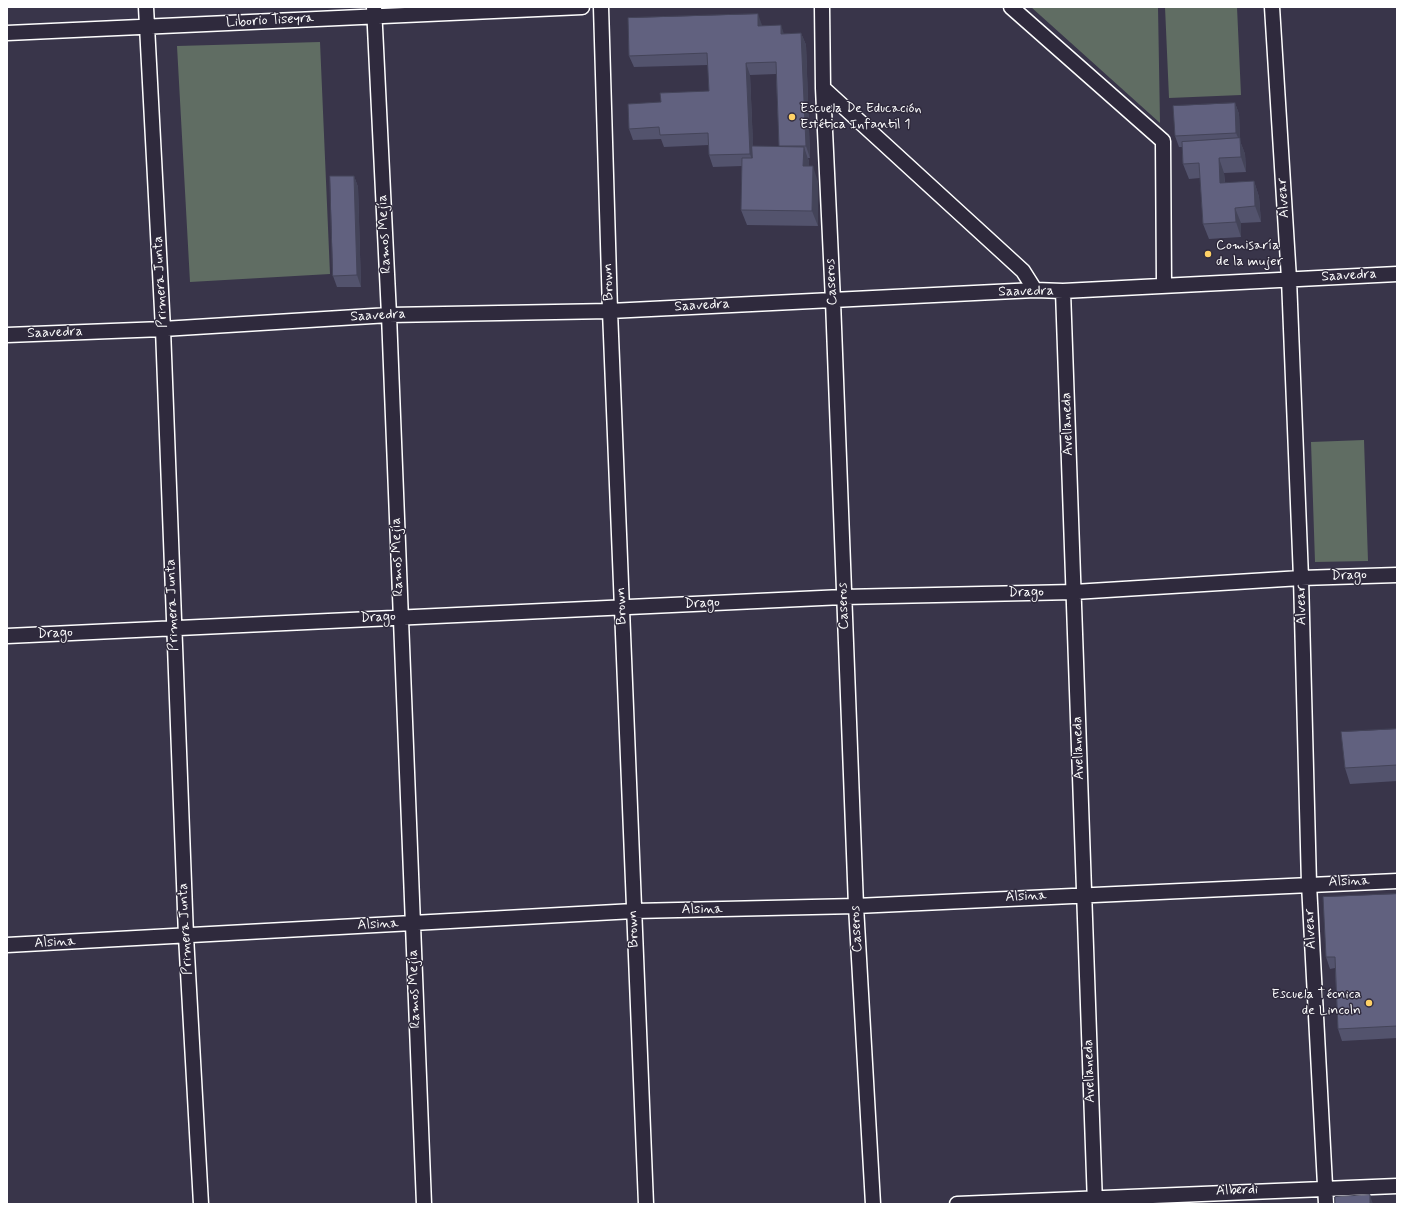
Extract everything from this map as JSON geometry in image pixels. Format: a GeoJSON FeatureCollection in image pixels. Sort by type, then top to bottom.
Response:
{"type":"FeatureCollection","features":[{"type":"Feature","properties":{"kind":"street","name":"Primera Junta"},"geometry":{"type":"LineString","coordinates":[[146,7],[163,329],[186,936],[201,1204]]}},
{"type":"Feature","properties":{"kind":"street","name":"Liborio Tiseyra"},"geometry":{"type":"LineString","coordinates":[[7,33],[147,27],[374,12],[582,7]]}},
{"type":"Feature","properties":{"kind":"street","name":"Brown"},"geometry":{"type":"LineString","coordinates":[[601,7],[610,311],[646,1204]]}},
{"type":"Feature","properties":{"kind":"street","name":"Caseros"},"geometry":{"type":"LineString","coordinates":[[822,7],[823,88],[833,301],[843,597],[856,906],[873,1204]]}},
{"type":"Feature","properties":{"kind":"street"},"geometry":{"type":"LineString","coordinates":[[1011,7],[1163,141],[1164,285]]}},
{"type":"Feature","properties":{"kind":"street","name":"Alvear"},"geometry":{"type":"LineString","coordinates":[[1272,7],[1290,279],[1301,578],[1309,884],[1326,1204]]}},
{"type":"Feature","properties":{"kind":"street","name":"Ramos Mejía"},"geometry":{"type":"LineString","coordinates":[[374,12],[389,315],[424,1204]]}},
{"type":"Feature","properties":{"kind":"street"},"geometry":{"type":"LineString","coordinates":[[823,88],[1023,271],[1035,290]]}},
{"type":"Feature","properties":{"kind":"street","name":"Saavedra"},"geometry":{"type":"LineString","coordinates":[[7,335],[163,329],[389,315],[610,311],[1035,290],[1063,291],[1397,274]]}},
{"type":"Feature","properties":{"kind":"street","name":"Avellaneda"},"geometry":{"type":"LineString","coordinates":[[1063,291],[1095,1200]]}},
{"type":"Feature","properties":{"kind":"street","name":"Drago"},"geometry":{"type":"LineString","coordinates":[[7,636],[174,627],[843,597],[1074,592],[1301,578],[1397,575]]}},
{"type":"Feature","properties":{"kind":"street","name":"Alsina"},"geometry":{"type":"LineString","coordinates":[[7,945],[634,912],[856,906],[1084,894],[1397,881]]}},
{"type":"Feature","properties":{"kind":"street","name":"Alberdi"},"geometry":{"type":"LineString","coordinates":[[957,1204],[1095,1200],[1326,1188],[1397,1186]]}},
{"type":"Feature","properties":{"kind":"green space"},"geometry":{"type":"Polygon","coordinates":[[[1031,7],[1158,7],[1160,123],[1031,7]]]}},
{"type":"Feature","properties":{"kind":"green space"},"geometry":{"type":"Polygon","coordinates":[[[1165,7],[1237,7],[1241,95],[1169,98],[1165,7]]]}},
{"type":"Feature","properties":{"kind":"green space"},"geometry":{"type":"Polygon","coordinates":[[[320,42],[330,274],[190,282],[177,46],[320,42]]]}},
{"type":"Feature","properties":{"kind":"green space"},"geometry":{"type":"Polygon","coordinates":[[[1364,440],[1368,561],[1315,562],[1311,442],[1364,440]]]}},
{"type":"Feature","properties":{"kind":"building"},"geometry":{"type":"Polygon","coordinates":[[[758,14],[758,26],[781,25],[781,34],[801,33],[806,146],[779,146],[776,62],[746,63],[750,154],[709,155],[708,133],[660,135],[659,127],[629,129],[628,104],[661,102],[660,93],[709,91],[707,53],[629,56],[628,18],[758,14]]]}},
{"type":"Feature","properties":{"kind":"building"},"geometry":{"type":"Polygon","coordinates":[[[1235,103],[1236,133],[1175,136],[1173,106],[1235,103]]]}},
{"type":"Feature","properties":{"kind":"building"},"geometry":{"type":"Polygon","coordinates":[[[1240,138],[1241,157],[1219,158],[1220,183],[1254,181],[1255,206],[1235,208],[1236,222],[1203,224],[1199,163],[1183,164],[1182,142],[1240,138]]]}},
{"type":"Feature","properties":{"kind":"building"},"geometry":{"type":"Polygon","coordinates":[[[752,146],[804,147],[803,166],[813,166],[812,211],[741,210],[742,158],[752,158],[752,146]]]}},
{"type":"Feature","properties":{"kind":"building"},"geometry":{"type":"Polygon","coordinates":[[[330,176],[354,176],[357,275],[333,276],[330,176]]]}},
{"type":"Feature","properties":{"kind":"building"},"geometry":{"type":"Polygon","coordinates":[[[1397,729],[1397,765],[1345,768],[1341,732],[1397,729]]]}},
{"type":"Feature","properties":{"kind":"building","name":"Escuela Técnica de Lincoln"},"geometry":{"type":"Polygon","coordinates":[[[1397,894],[1397,1026],[1338,1029],[1335,957],[1326,957],[1323,897],[1397,894]]]}},
{"type":"Feature","properties":{"kind":"building"},"geometry":{"type":"Polygon","coordinates":[[[1370,1195],[1370,1204],[1335,1204],[1335,1197],[1370,1195]]]}},
{"type":"Feature","properties":{"kind":"place","name":"Escuela De Educación Estética Infantil 1"},"geometry":{"type":"Point","coordinates":[792,117]}},
{"type":"Feature","properties":{"kind":"place","name":"Comisaría de la mujer"},"geometry":{"type":"Point","coordinates":[1208,254]}},
{"type":"Feature","properties":{"kind":"place","name":"Escuela Técnica de Lincoln"},"geometry":{"type":"Point","coordinates":[1369,1003]}}]}
